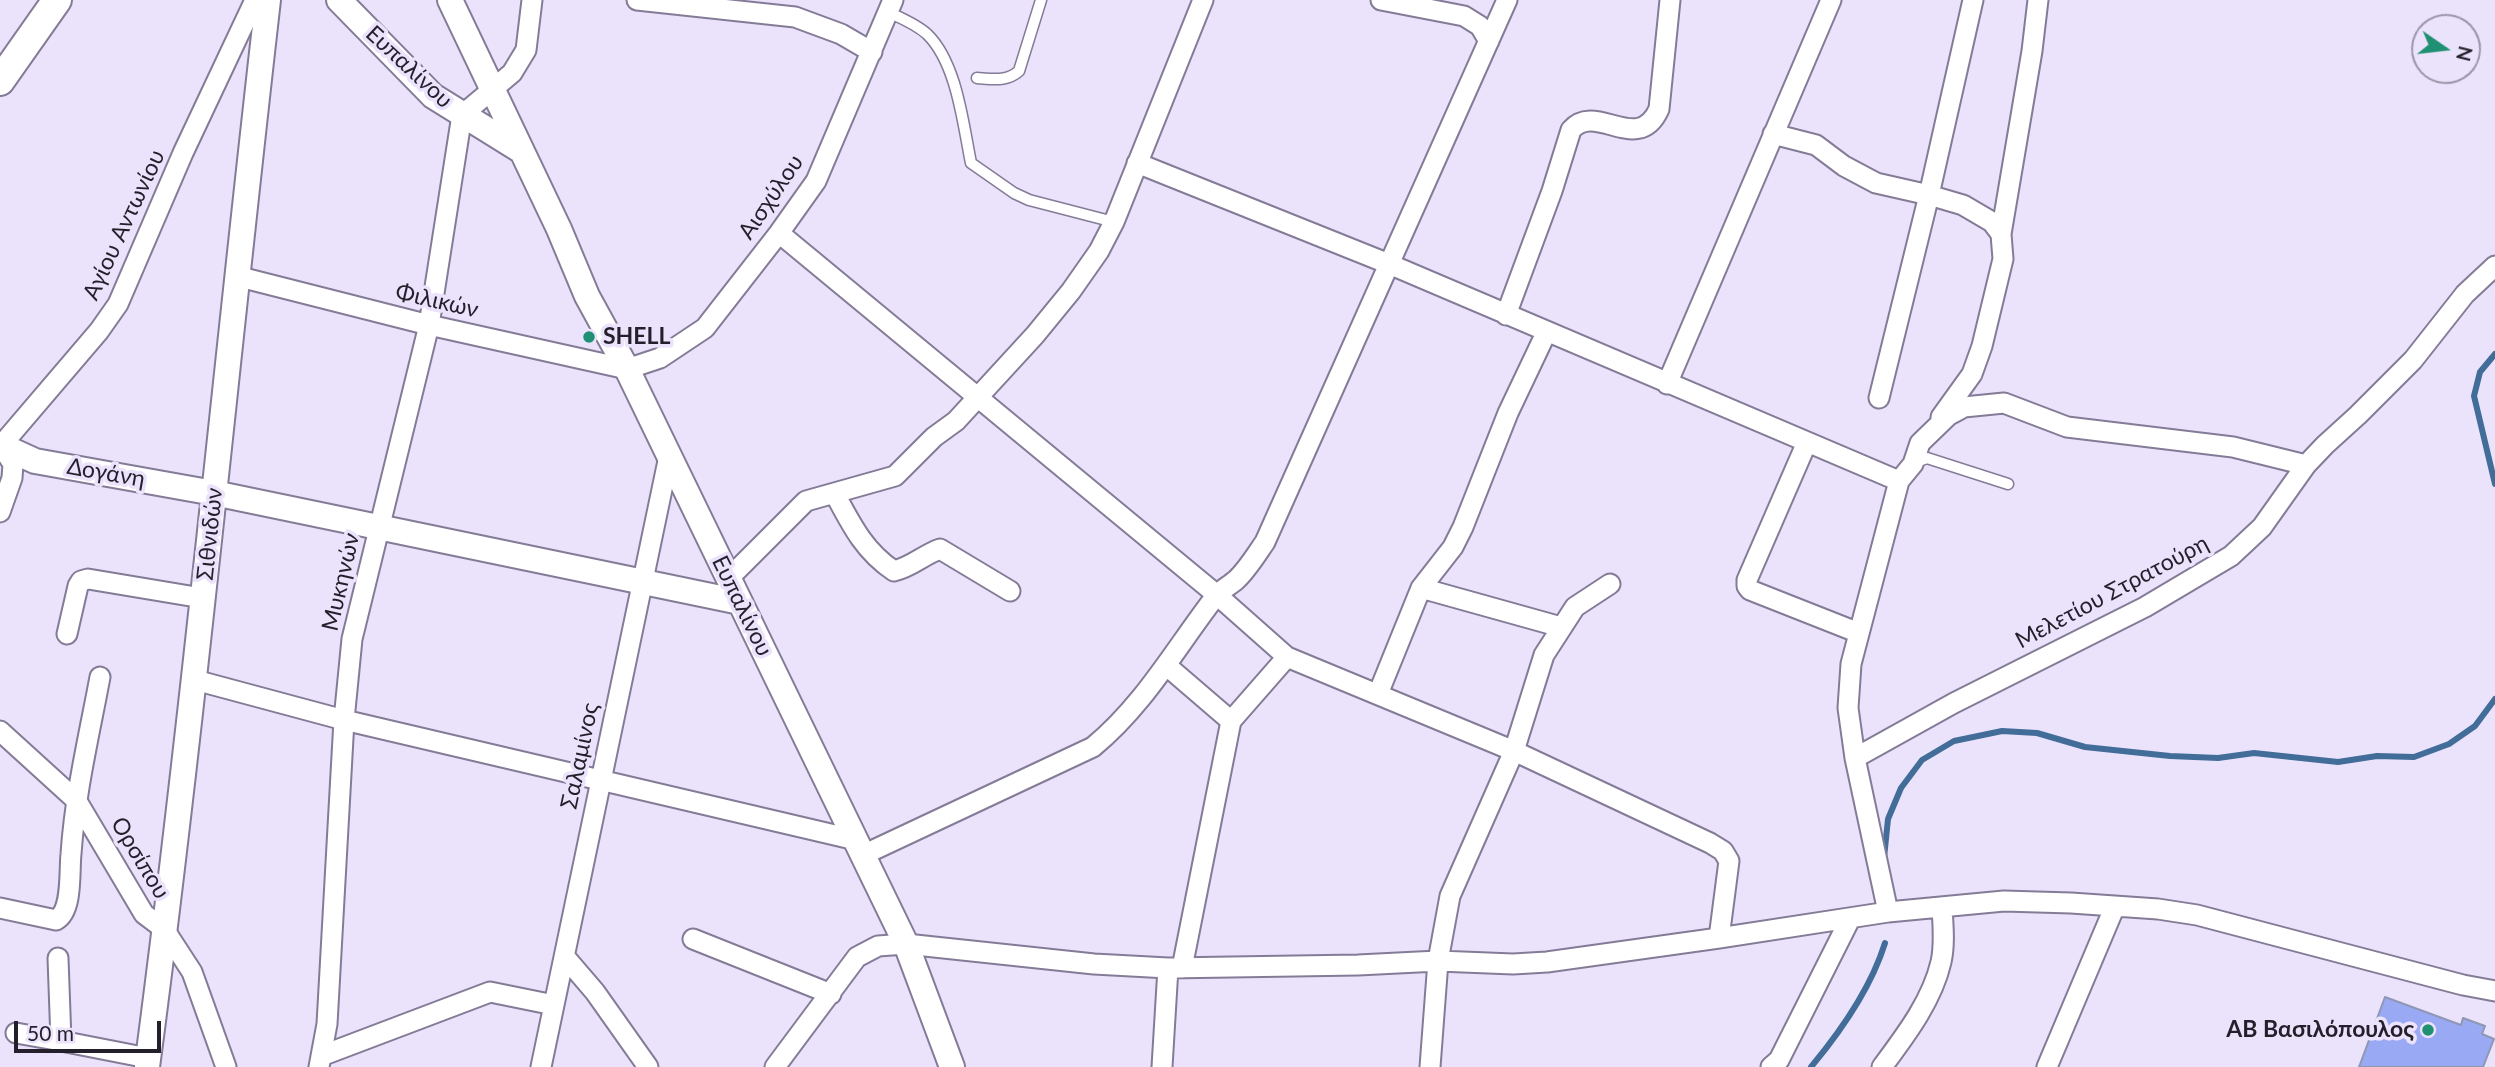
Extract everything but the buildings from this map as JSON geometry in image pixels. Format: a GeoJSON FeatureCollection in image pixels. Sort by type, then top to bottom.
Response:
{"type":"FeatureCollection","features":[{"type":"Feature","properties":{"kind":"main road"},"geometry":{"type":"LineString","coordinates":[[0,81],[57,0]]}},
{"type":"Feature","properties":{"kind":"street","name":"Αγίου Αντωνίου"},"geometry":{"type":"LineString","coordinates":[[0,446],[99,331],[118,304],[183,153],[255,0]]}},
{"type":"Feature","properties":{"kind":"street","name":"Σιθνιδών"},"geometry":{"type":"LineString","coordinates":[[148,1063],[195,680],[236,276],[268,0]]}},
{"type":"Feature","properties":{"kind":"street","name":"Ευπαλίνου"},"geometry":{"type":"LineString","coordinates":[[339,0],[433,96],[520,150]]}},
{"type":"Feature","properties":{"kind":"street","name":"Ευπαλίνου"},"geometry":{"type":"LineString","coordinates":[[450,0],[559,229],[587,296],[627,369],[860,847],[905,944],[952,1067]]}},
{"type":"Feature","properties":{"kind":"street"},"geometry":{"type":"LineString","coordinates":[[462,116],[512,73],[526,50],[532,0]]}},
{"type":"Feature","properties":{"kind":"street"},"geometry":{"type":"LineString","coordinates":[[637,0],[795,18],[841,34],[872,52]]}},
{"type":"Feature","properties":{"kind":"street"},"geometry":{"type":"LineString","coordinates":[[729,578],[806,501],[895,476],[934,437],[956,421],[1035,335],[1099,251],[1114,222],[1203,0]]}},
{"type":"Feature","properties":{"kind":"street"},"geometry":{"type":"LineString","coordinates":[[1381,0],[1464,16],[1480,26],[1489,41]]}},
{"type":"Feature","properties":{"kind":"street"},"geometry":{"type":"LineString","coordinates":[[195,680],[344,720],[600,779],[860,847],[1094,747],[1115,729],[1167,666],[1217,595],[1237,579],[1265,542],[1507,0]]}},
{"type":"Feature","properties":{"kind":"street"},"geometry":{"type":"LineString","coordinates":[[1506,316],[1572,130],[1578,122],[1587,121],[1632,129],[1644,128],[1654,120],[1659,108],[1670,0]]}},
{"type":"Feature","properties":{"kind":"street"},"geometry":{"type":"LineString","coordinates":[[1667,384],[1831,0]]}},
{"type":"Feature","properties":{"kind":"street"},"geometry":{"type":"LineString","coordinates":[[1879,398],[1973,0]]}},
{"type":"Feature","properties":{"kind":"street"},"geometry":{"type":"LineString","coordinates":[[1888,912],[1855,758],[1848,708],[1851,664],[1899,481],[1913,464],[1920,443],[1972,374],[1982,346],[2003,259],[2001,234],[2038,0]]}},
{"type":"Feature","properties":{"kind":"street","name":"Αισχύλου"},"geometry":{"type":"LineString","coordinates":[[627,369],[660,358],[705,328],[779,233],[816,181],[891,6]]}},
{"type":"Feature","properties":{"kind":"street","name":"Μυκηνών"},"geometry":{"type":"LineString","coordinates":[[320,1061],[327,1024],[344,720],[352,639],[429,325],[462,116]]}},
{"type":"Feature","properties":{"kind":"street"},"geometry":{"type":"LineString","coordinates":[[1773,134],[1815,145],[1844,166],[1876,183],[1963,205],[1992,222],[2001,234]]}},
{"type":"Feature","properties":{"kind":"street"},"geometry":{"type":"LineString","coordinates":[[1137,163],[1388,264],[1899,481]]}},
{"type":"Feature","properties":{"kind":"street"},"geometry":{"type":"LineString","coordinates":[[779,233],[1287,656],[1514,751],[1723,851],[1729,861],[1719,939]]}},
{"type":"Feature","properties":{"kind":"street","name":"Μελετίου Στρατούρη"},"geometry":{"type":"LineString","coordinates":[[1855,758],[1954,703],[2145,607],[2231,556],[2262,527],[2306,465],[2413,360],[2465,294],[2495,265]]}},
{"type":"Feature","properties":{"kind":"street","name":"Φιλικών"},"geometry":{"type":"LineString","coordinates":[[236,276],[429,325],[627,369]]}},
{"type":"Feature","properties":{"kind":"street"},"geometry":{"type":"LineString","coordinates":[[1378,694],[1421,588],[1453,547],[1475,500],[1508,413],[1546,333]]}},
{"type":"Feature","properties":{"kind":"street"},"geometry":{"type":"LineString","coordinates":[[1932,429],[1964,407],[2004,403],[2067,427],[2233,447],[2306,465]]}},
{"type":"Feature","properties":{"kind":"street"},"geometry":{"type":"LineString","coordinates":[[1807,442],[1747,580],[1747,586],[1750,590],[1859,633]]}},
{"type":"Feature","properties":{"kind":"street","name":"Δογάνη"},"geometry":{"type":"LineString","coordinates":[[0,446],[35,461],[380,526],[740,602]]}},
{"type":"Feature","properties":{"kind":"street"},"geometry":{"type":"LineString","coordinates":[[0,446],[13,464],[12,478],[0,512]]}},
{"type":"Feature","properties":{"kind":"street","name":"Σαλαμίνος"},"geometry":{"type":"LineString","coordinates":[[541,1067],[669,456]]}},
{"type":"Feature","properties":{"kind":"street"},"geometry":{"type":"LineString","coordinates":[[835,494],[856,535],[879,561],[894,571],[909,568],[926,554],[940,549],[1010,592]]}},
{"type":"Feature","properties":{"kind":"street"},"geometry":{"type":"LineString","coordinates":[[67,634],[78,586],[81,581],[88,579],[202,598]]}},
{"type":"Feature","properties":{"kind":"street"},"geometry":{"type":"LineString","coordinates":[[1430,1067],[1438,961],[1450,897],[1514,751],[1544,655],[1575,607],[1610,584]]}},
{"type":"Feature","properties":{"kind":"street"},"geometry":{"type":"LineString","coordinates":[[1421,588],[1561,627]]}},
{"type":"Feature","properties":{"kind":"street"},"geometry":{"type":"LineString","coordinates":[[1162,1067],[1175,968],[1231,720],[1287,656]]}},
{"type":"Feature","properties":{"kind":"street"},"geometry":{"type":"LineString","coordinates":[[1167,666],[1231,720]]}},
{"type":"Feature","properties":{"kind":"street"},"geometry":{"type":"LineString","coordinates":[[0,908],[56,920],[64,913],[71,878],[70,856],[77,800],[100,677]]}},
{"type":"Feature","properties":{"kind":"street","name":"Ορσίπου"},"geometry":{"type":"LineString","coordinates":[[0,731],[77,800],[144,914],[164,929],[192,972],[226,1067]]}},
{"type":"Feature","properties":{"kind":"street"},"geometry":{"type":"LineString","coordinates":[[775,1067],[857,957],[878,946],[905,944],[1094,964],[1175,968],[1438,961],[1513,964],[1547,962],[1719,939],[1888,912],[2004,901],[2171,911],[2234,923],[2361,959],[2495,991]]}},
{"type":"Feature","properties":{"kind":"street"},"geometry":{"type":"LineString","coordinates":[[2047,1067],[2116,906]]}},
{"type":"Feature","properties":{"kind":"street"},"geometry":{"type":"LineString","coordinates":[[1882,1067],[1911,1028],[1941,963],[1942,907]]}},
{"type":"Feature","properties":{"kind":"street"},"geometry":{"type":"LineString","coordinates":[[1771,1067],[1779,1060],[1850,919]]}},
{"type":"Feature","properties":{"kind":"street"},"geometry":{"type":"LineString","coordinates":[[693,939],[831,994]]}},
{"type":"Feature","properties":{"kind":"street"},"geometry":{"type":"LineString","coordinates":[[565,957],[595,992],[648,1067]]}},
{"type":"Feature","properties":{"kind":"street"},"geometry":{"type":"LineString","coordinates":[[58,958],[61,1041]]}},
{"type":"Feature","properties":{"kind":"street"},"geometry":{"type":"LineString","coordinates":[[320,1061],[490,992],[554,1005]]}},
{"type":"Feature","properties":{"kind":"street"},"geometry":{"type":"LineString","coordinates":[[16,1033],[61,1041],[148,1063]]}},
{"type":"Feature","properties":{"kind":"lane"},"geometry":{"type":"LineString","coordinates":[[977,78],[1012,77],[1018,71],[1041,0]]}},
{"type":"Feature","properties":{"kind":"lane"},"geometry":{"type":"LineString","coordinates":[[891,6],[925,32],[941,52],[964,120],[971,163],[1014,193],[1029,200],[1114,222]]}},
{"type":"Feature","properties":{"kind":"lane"},"geometry":{"type":"LineString","coordinates":[[1913,464],[1927,458],[2008,484]]}},
{"type":"Feature","properties":{"kind":"waterway"},"geometry":{"type":"LineString","coordinates":[[2495,354],[2480,372],[2474,396],[2495,484]]}},
{"type":"Feature","properties":{"kind":"waterway"},"geometry":{"type":"LineString","coordinates":[[1884,858],[1888,819],[1901,788],[1922,760],[1954,741],[2002,731],[2037,733],[2085,747],[2170,756],[2218,758],[2254,753],[2338,762],[2377,756],[2414,757],[2449,744],[2475,726],[2495,699]]}},
{"type":"Feature","properties":{"kind":"waterway"},"geometry":{"type":"LineString","coordinates":[[1811,1067],[1854,1008],[1872,976],[1885,943]]}},
{"type":"Feature","properties":{"kind":"place","name":"SHELL"},"geometry":{"type":"Point","coordinates":[589,337]}},
{"type":"Feature","properties":{"kind":"place","name":"ΑΒ Βασιλόπουλος"},"geometry":{"type":"Point","coordinates":[2428,1030]}}]}
